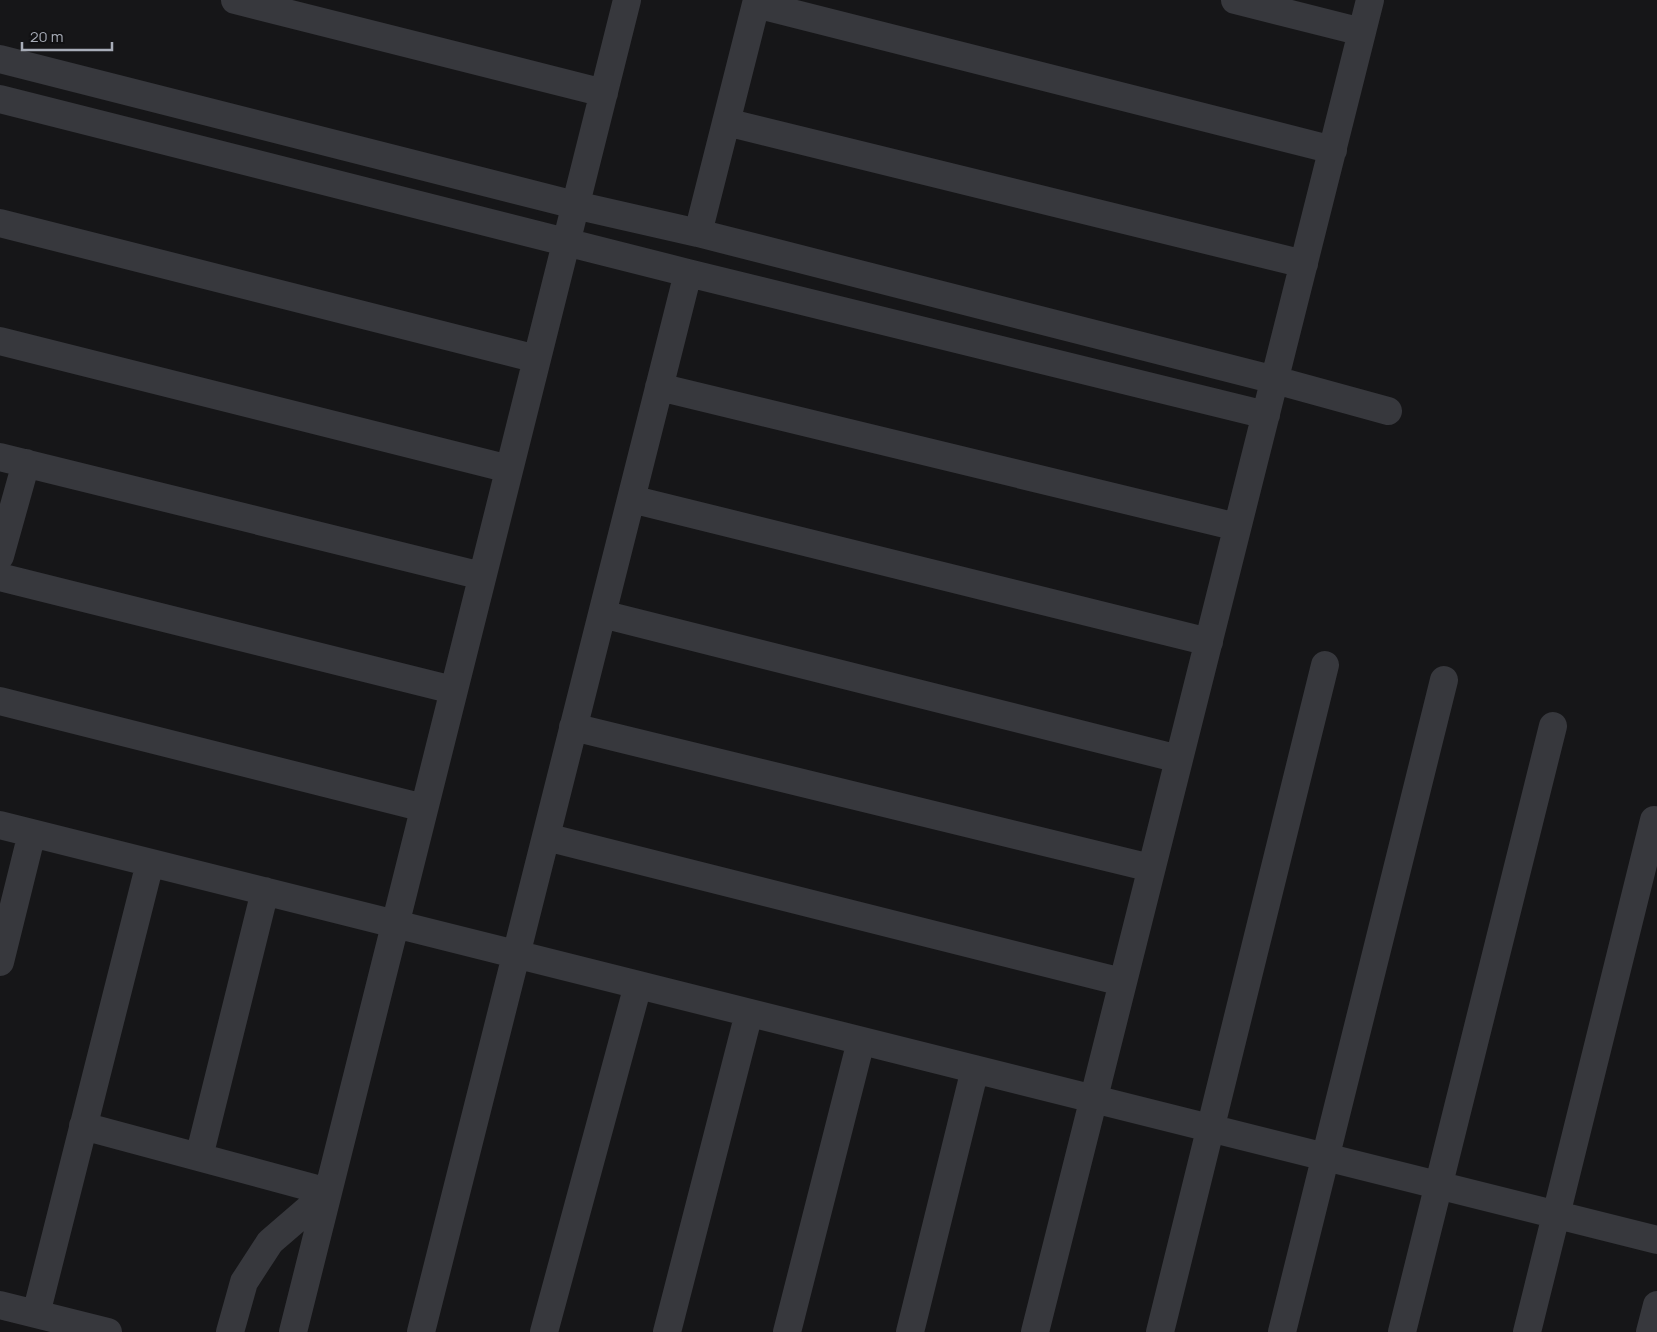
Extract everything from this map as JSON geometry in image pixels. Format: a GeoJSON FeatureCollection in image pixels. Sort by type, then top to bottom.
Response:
{"type":"FeatureCollection","features":[{"type":"Feature","properties":{"kind":"street"},"geometry":{"type":"LineString","coordinates":[[235,0],[604,93]]}},
{"type":"Feature","properties":{"kind":"street"},"geometry":{"type":"LineString","coordinates":[[293,1332],[627,0]]}},
{"type":"Feature","properties":{"kind":"street"},"geometry":{"type":"LineString","coordinates":[[1235,0],[1362,32]]}},
{"type":"Feature","properties":{"kind":"street"},"geometry":{"type":"LineString","coordinates":[[1035,1332],[1370,0]]}},
{"type":"Feature","properties":{"kind":"street"},"geometry":{"type":"LineString","coordinates":[[698,234],[756,2],[1333,150]]}},
{"type":"Feature","properties":{"kind":"street"},"geometry":{"type":"LineString","coordinates":[[0,59],[1275,380],[1388,411]]}},
{"type":"Feature","properties":{"kind":"street"},"geometry":{"type":"LineString","coordinates":[[0,99],[688,273],[1266,415]]}},
{"type":"Feature","properties":{"kind":"street"},"geometry":{"type":"LineString","coordinates":[[726,122],[1304,264]]}},
{"type":"Feature","properties":{"kind":"street"},"geometry":{"type":"LineString","coordinates":[[0,223],[537,359]]}},
{"type":"Feature","properties":{"kind":"street"},"geometry":{"type":"LineString","coordinates":[[421,1332],[688,273]]}},
{"type":"Feature","properties":{"kind":"street"},"geometry":{"type":"LineString","coordinates":[[0,342],[509,469]]}},
{"type":"Feature","properties":{"kind":"street"},"geometry":{"type":"LineString","coordinates":[[659,387],[1237,528]]}},
{"type":"Feature","properties":{"kind":"street"},"geometry":{"type":"LineString","coordinates":[[0,556],[13,460],[482,576]]}},
{"type":"Feature","properties":{"kind":"street"},"geometry":{"type":"LineString","coordinates":[[631,499],[1208,642]]}},
{"type":"Feature","properties":{"kind":"street"},"geometry":{"type":"LineString","coordinates":[[0,578],[453,690]]}},
{"type":"Feature","properties":{"kind":"street"},"geometry":{"type":"LineString","coordinates":[[602,614],[1179,759]]}},
{"type":"Feature","properties":{"kind":"street"},"geometry":{"type":"LineString","coordinates":[[1160,1332],[1325,666]]}},
{"type":"Feature","properties":{"kind":"street"},"geometry":{"type":"LineString","coordinates":[[1282,1332],[1444,680]]}},
{"type":"Feature","properties":{"kind":"street"},"geometry":{"type":"LineString","coordinates":[[0,701],[424,808]]}},
{"type":"Feature","properties":{"kind":"street"},"geometry":{"type":"LineString","coordinates":[[1402,1332],[1553,726]]}},
{"type":"Feature","properties":{"kind":"street"},"geometry":{"type":"LineString","coordinates":[[573,727],[1151,868]]}},
{"type":"Feature","properties":{"kind":"street"},"geometry":{"type":"LineString","coordinates":[[1527,1332],[1654,820]]}},
{"type":"Feature","properties":{"kind":"street"},"geometry":{"type":"LineString","coordinates":[[0,825],[1657,1240]]}},
{"type":"Feature","properties":{"kind":"street"},"geometry":{"type":"LineString","coordinates":[[0,962],[32,833]]}},
{"type":"Feature","properties":{"kind":"street"},"geometry":{"type":"LineString","coordinates":[[546,837],[1122,982]]}},
{"type":"Feature","properties":{"kind":"street"},"geometry":{"type":"LineString","coordinates":[[36,1314],[150,863]]}},
{"type":"Feature","properties":{"kind":"street"},"geometry":{"type":"LineString","coordinates":[[199,1157],[265,891]]}},
{"type":"Feature","properties":{"kind":"street"},"geometry":{"type":"LineString","coordinates":[[544,1332],[638,985]]}},
{"type":"Feature","properties":{"kind":"street"},"geometry":{"type":"LineString","coordinates":[[667,1332],[749,1013]]}},
{"type":"Feature","properties":{"kind":"street"},"geometry":{"type":"LineString","coordinates":[[788,1332],[861,1041]]}},
{"type":"Feature","properties":{"kind":"street"},"geometry":{"type":"LineString","coordinates":[[910,1332],[975,1069]]}},
{"type":"Feature","properties":{"kind":"street"},"geometry":{"type":"LineString","coordinates":[[83,1126],[328,1192]]}},
{"type":"Feature","properties":{"kind":"street"},"geometry":{"type":"LineString","coordinates":[[230,1332],[244,1282],[270,1242],[328,1192]]}},
{"type":"Feature","properties":{"kind":"street"},"geometry":{"type":"LineString","coordinates":[[0,1304],[108,1332]]}},
{"type":"Feature","properties":{"kind":"street"},"geometry":{"type":"LineString","coordinates":[[1650,1332],[1657,1305]]}}]}
